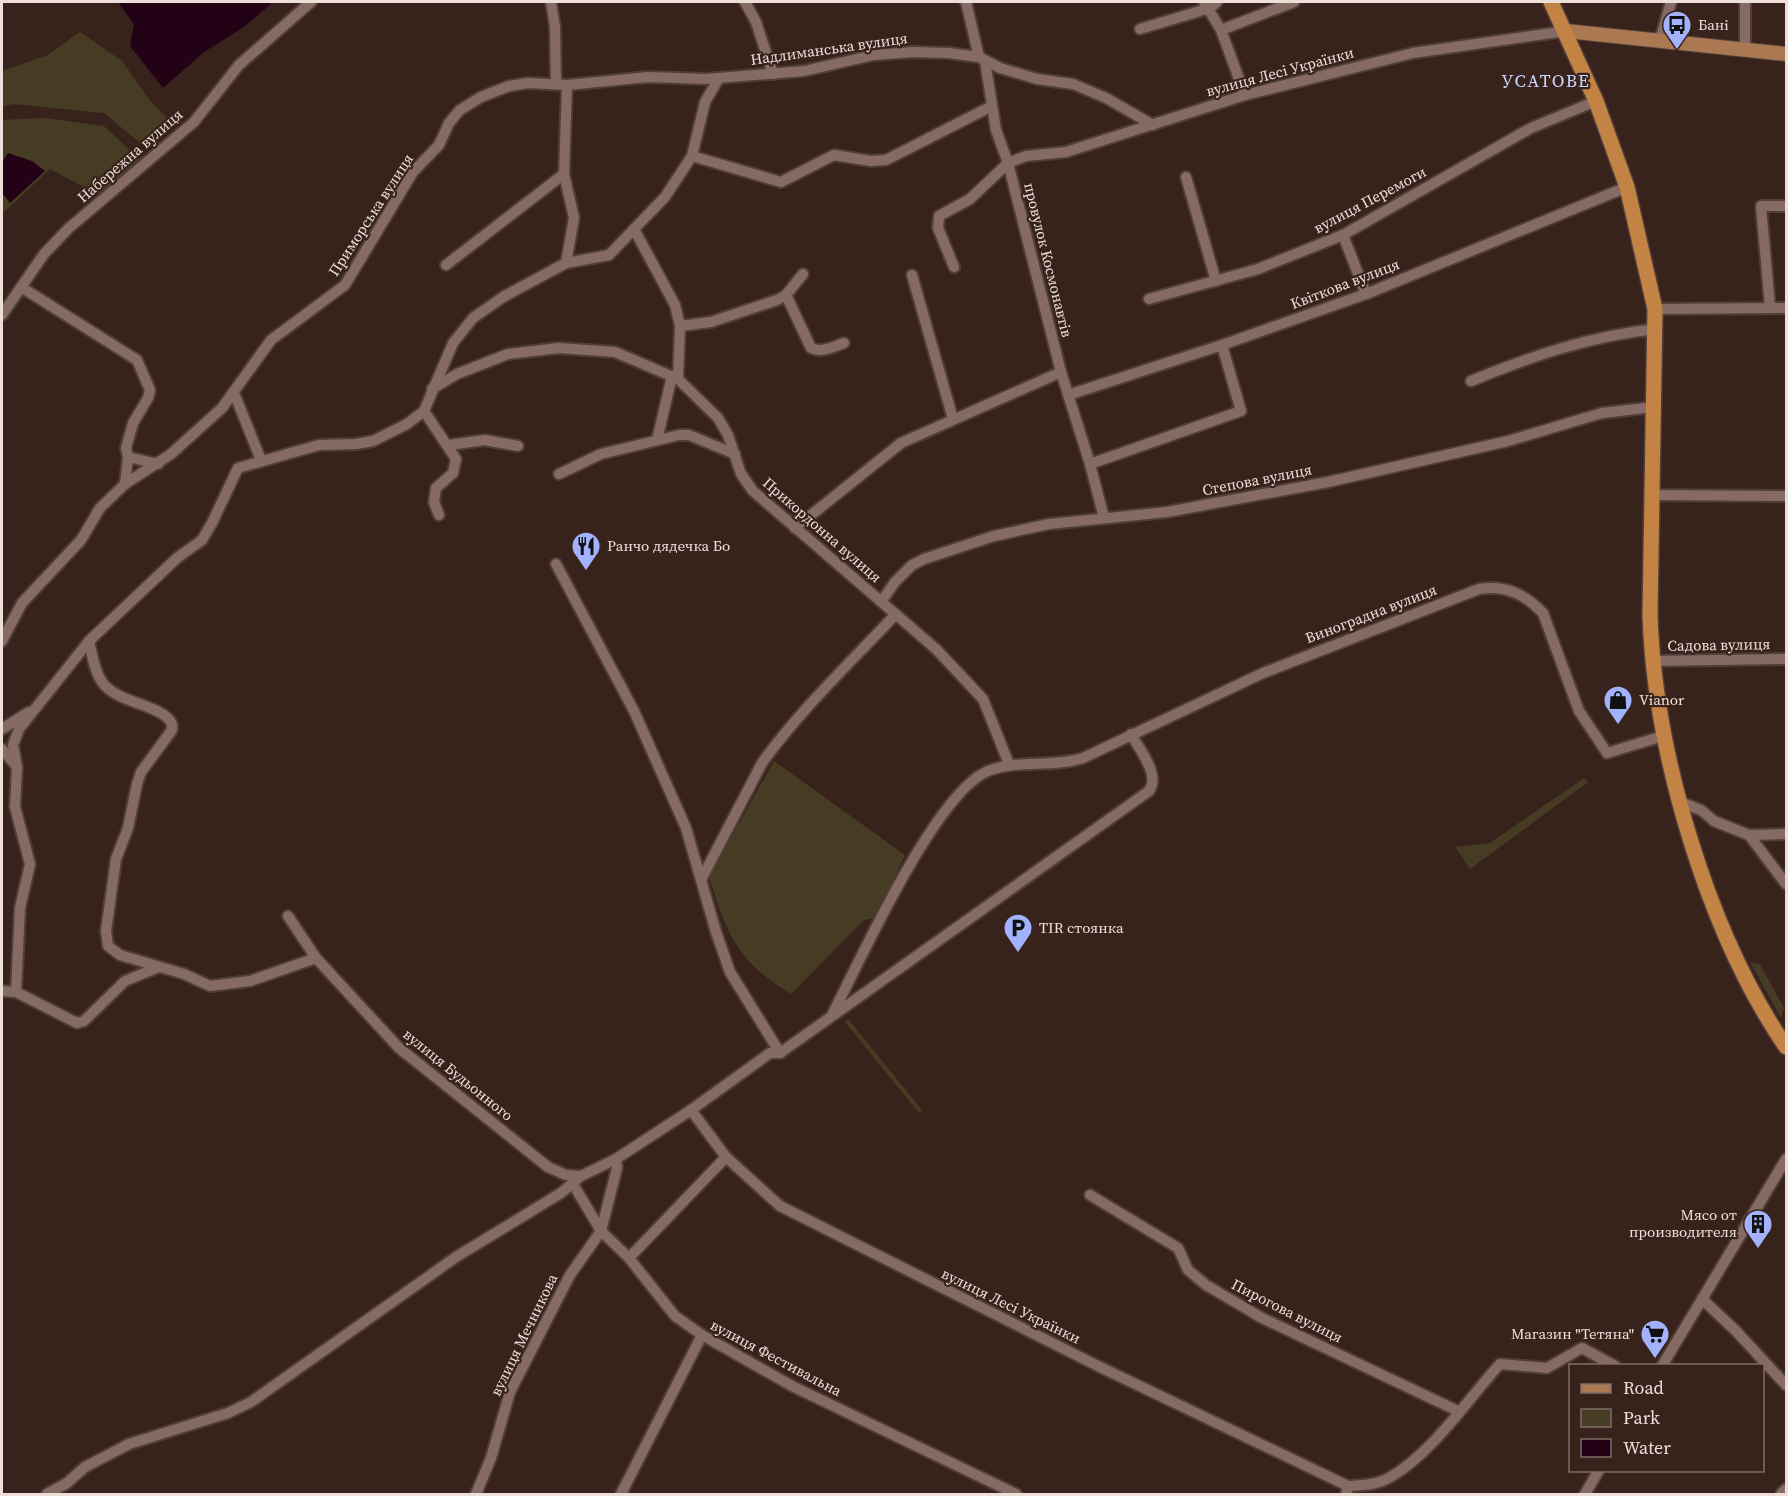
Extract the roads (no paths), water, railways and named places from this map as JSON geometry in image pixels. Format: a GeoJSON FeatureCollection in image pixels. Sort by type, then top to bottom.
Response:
{"type":"FeatureCollection","features":[{"type":"Feature","properties":{"kind":"highway"},"geometry":{"type":"LineString","coordinates":[[1551,2],[1596,101],[1627,187],[1655,309],[1651,661],[1663,736],[1680,802],[1731,945],[1748,984],[1786,1047]]}},
{"type":"Feature","properties":{"kind":"main road"},"geometry":{"type":"LineString","coordinates":[[1566,31],[1786,54]]}},
{"type":"Feature","properties":{"kind":"street","name":"Набережна вулиця"},"geometry":{"type":"LineString","coordinates":[[2,315],[44,254],[69,228],[194,122],[239,65],[311,2]]}},
{"type":"Feature","properties":{"kind":"street"},"geometry":{"type":"LineString","coordinates":[[551,2],[562,85],[564,174],[574,218],[566,262]]}},
{"type":"Feature","properties":{"kind":"street"},"geometry":{"type":"LineString","coordinates":[[745,2],[756,22],[773,74]]}},
{"type":"Feature","properties":{"kind":"street","name":"провулок Космонавтів"},"geometry":{"type":"LineString","coordinates":[[966,2],[982,59],[996,130],[1008,163],[1061,372],[1090,464],[1104,518]]}},
{"type":"Feature","properties":{"kind":"street"},"geometry":{"type":"LineString","coordinates":[[1221,30],[1294,2]]}},
{"type":"Feature","properties":{"kind":"street"},"geometry":{"type":"LineString","coordinates":[[1660,40],[1671,2]]}},
{"type":"Feature","properties":{"kind":"street"},"geometry":{"type":"LineString","coordinates":[[1745,2],[1745,50]]}},
{"type":"Feature","properties":{"kind":"street"},"geometry":{"type":"LineString","coordinates":[[1140,29],[1210,4],[1245,95]]}},
{"type":"Feature","properties":{"kind":"street","name":"вулиця Лесі Українки"},"geometry":{"type":"LineString","coordinates":[[1008,163],[1026,156],[1065,152],[1245,95],[1413,53],[1566,31]]}},
{"type":"Feature","properties":{"kind":"street","name":"Надлиманська вулиця"},"geometry":{"type":"LineString","coordinates":[[562,85],[648,77],[719,78],[773,74],[804,71],[874,55],[949,53],[982,59],[1018,74],[1073,84],[1153,125]]}},
{"type":"Feature","properties":{"kind":"street"},"geometry":{"type":"LineString","coordinates":[[16,992],[20,908],[30,864],[15,807],[17,766],[13,745],[19,729],[89,641],[177,558],[202,540],[238,468],[319,445],[373,441],[398,430],[424,411],[453,343],[473,318],[502,297],[546,275],[566,262],[604,257],[665,197],[692,156],[705,102],[719,78]]}},
{"type":"Feature","properties":{"kind":"street","name":"Приморська вулиця"},"geometry":{"type":"LineString","coordinates":[[2,641],[22,603],[81,540],[100,508],[125,484],[158,464],[222,408],[271,340],[345,285],[413,172],[439,145],[448,123],[460,110],[481,97],[509,86],[528,83],[562,85]]}},
{"type":"Feature","properties":{"kind":"street","name":"вулиця Перемоги"},"geometry":{"type":"LineString","coordinates":[[1149,299],[1258,269],[1343,235],[1531,129],[1596,101]]}},
{"type":"Feature","properties":{"kind":"street"},"geometry":{"type":"LineString","coordinates":[[692,156],[782,182],[834,155],[872,161],[886,160],[992,106]]}},
{"type":"Feature","properties":{"kind":"street"},"geometry":{"type":"LineString","coordinates":[[954,267],[938,228],[939,216],[970,199],[1008,163]]}},
{"type":"Feature","properties":{"kind":"street"},"geometry":{"type":"LineString","coordinates":[[446,265],[564,174]]}},
{"type":"Feature","properties":{"kind":"street"},"geometry":{"type":"LineString","coordinates":[[1186,177],[1216,281]]}},
{"type":"Feature","properties":{"kind":"street","name":"Квіткова вулиця"},"geometry":{"type":"LineString","coordinates":[[1068,395],[1222,345],[1366,294],[1627,187]]}},
{"type":"Feature","properties":{"kind":"street"},"geometry":{"type":"LineString","coordinates":[[1770,307],[1761,206],[1786,206]]}},
{"type":"Feature","properties":{"kind":"street"},"geometry":{"type":"LineString","coordinates":[[634,229],[671,296],[680,326],[675,378],[657,440]]}},
{"type":"Feature","properties":{"kind":"street"},"geometry":{"type":"LineString","coordinates":[[1343,235],[1366,294]]}},
{"type":"Feature","properties":{"kind":"street"},"geometry":{"type":"LineString","coordinates":[[680,326],[711,322],[786,295],[803,274]]}},
{"type":"Feature","properties":{"kind":"street"},"geometry":{"type":"LineString","coordinates":[[912,275],[953,419]]}},
{"type":"Feature","properties":{"kind":"street"},"geometry":{"type":"LineString","coordinates":[[21,287],[137,360],[150,390],[148,398],[133,423],[126,448],[128,457],[125,484]]}},
{"type":"Feature","properties":{"kind":"street"},"geometry":{"type":"LineString","coordinates":[[786,295],[811,348],[825,350],[843,343]]}},
{"type":"Feature","properties":{"kind":"street"},"geometry":{"type":"LineString","coordinates":[[1655,309],[1786,308]]}},
{"type":"Feature","properties":{"kind":"street"},"geometry":{"type":"LineString","coordinates":[[1471,381],[1535,355],[1582,341],[1656,329]]}},
{"type":"Feature","properties":{"kind":"street"},"geometry":{"type":"LineString","coordinates":[[1090,464],[1241,411],[1222,345]]}},
{"type":"Feature","properties":{"kind":"street"},"geometry":{"type":"LineString","coordinates":[[432,389],[457,374],[508,354],[560,348],[615,352],[675,378]]}},
{"type":"Feature","properties":{"kind":"street"},"geometry":{"type":"LineString","coordinates":[[795,528],[892,448],[1061,372]]}},
{"type":"Feature","properties":{"kind":"street","name":"Прикордонна вулиця"},"geometry":{"type":"LineString","coordinates":[[675,378],[718,418],[746,483],[936,649],[983,699],[1009,764]]}},
{"type":"Feature","properties":{"kind":"street"},"geometry":{"type":"LineString","coordinates":[[234,393],[261,460]]}},
{"type":"Feature","properties":{"kind":"street","name":"Степова вулиця"},"geometry":{"type":"LineString","coordinates":[[881,602],[895,582],[912,566],[924,559],[994,536],[1038,526],[1167,512],[1329,482],[1508,441],[1602,413],[1654,407]]}},
{"type":"Feature","properties":{"kind":"street"},"geometry":{"type":"LineString","coordinates":[[424,411],[449,445],[456,466],[453,473],[436,488],[434,502],[439,515]]}},
{"type":"Feature","properties":{"kind":"street"},"geometry":{"type":"LineString","coordinates":[[559,474],[602,454],[657,440],[689,435],[735,454]]}},
{"type":"Feature","properties":{"kind":"street"},"geometry":{"type":"LineString","coordinates":[[449,445],[484,440],[518,446]]}},
{"type":"Feature","properties":{"kind":"street"},"geometry":{"type":"LineString","coordinates":[[128,457],[158,464]]}},
{"type":"Feature","properties":{"kind":"street"},"geometry":{"type":"LineString","coordinates":[[1652,495],[1786,496]]}},
{"type":"Feature","properties":{"kind":"street"},"geometry":{"type":"LineString","coordinates":[[556,564],[634,711],[686,828],[716,933],[730,972],[780,1053]]}},
{"type":"Feature","properties":{"kind":"street","name":"Виноградна вулиця"},"geometry":{"type":"LineString","coordinates":[[1009,764],[1070,762],[1263,673],[1462,595],[1494,587],[1521,594],[1543,613],[1580,711],[1607,753],[1663,736]]}},
{"type":"Feature","properties":{"kind":"street"},"geometry":{"type":"LineString","coordinates":[[702,878],[762,763],[815,699],[896,615]]}},
{"type":"Feature","properties":{"kind":"street"},"geometry":{"type":"LineString","coordinates":[[89,641],[98,676],[109,690],[165,716],[172,724],[172,730],[139,778],[128,828],[116,859],[106,931],[108,946],[113,951],[184,974],[210,986],[231,986],[250,981],[315,958]]}},
{"type":"Feature","properties":{"kind":"street","name":"Садова вулиця"},"geometry":{"type":"LineString","coordinates":[[1651,661],[1786,659]]}},
{"type":"Feature","properties":{"kind":"street"},"geometry":{"type":"LineString","coordinates":[[2,729],[37,707]]}},
{"type":"Feature","properties":{"kind":"street"},"geometry":{"type":"LineString","coordinates":[[47,1494],[68,1483],[85,1467],[129,1444],[228,1413],[251,1402],[456,1257],[577,1180],[616,1159],[691,1110],[770,1053],[780,1053],[1149,791],[1152,786],[1153,773],[1131,734]]}},
{"type":"Feature","properties":{"kind":"street"},"geometry":{"type":"LineString","coordinates":[[2,749],[17,766]]}},
{"type":"Feature","properties":{"kind":"street"},"geometry":{"type":"LineString","coordinates":[[831,1016],[897,886],[918,850],[958,797],[973,782],[986,772],[1009,764]]}},
{"type":"Feature","properties":{"kind":"street"},"geometry":{"type":"LineString","coordinates":[[1680,802],[1701,810],[1714,821],[1749,835],[1786,834]]}},
{"type":"Feature","properties":{"kind":"street"},"geometry":{"type":"LineString","coordinates":[[1749,835],[1786,884]]}},
{"type":"Feature","properties":{"kind":"street","name":"вулиця Будьонного"},"geometry":{"type":"LineString","coordinates":[[288,916],[315,958],[399,1048],[548,1167],[577,1180]]}},
{"type":"Feature","properties":{"kind":"street"},"geometry":{"type":"LineString","coordinates":[[2,991],[16,992],[77,1023],[91,1014],[125,981],[159,967]]}},
{"type":"Feature","properties":{"kind":"street","name":"вулиця Лесі Українки"},"geometry":{"type":"LineString","coordinates":[[691,1110],[726,1157],[780,1206],[847,1242],[1347,1490]]}},
{"type":"Feature","properties":{"kind":"street"},"geometry":{"type":"LineString","coordinates":[[629,1258],[726,1157]]}},
{"type":"Feature","properties":{"kind":"street"},"geometry":{"type":"LineString","coordinates":[[601,1231],[617,1168],[616,1159]]}},
{"type":"Feature","properties":{"kind":"street"},"geometry":{"type":"LineString","coordinates":[[1663,1364],[1786,1159]]}},
{"type":"Feature","properties":{"kind":"street","name":"вулиця Фестивальна"},"geometry":{"type":"LineString","coordinates":[[577,1180],[601,1231],[629,1258],[675,1316],[702,1335],[792,1386],[1016,1494]]}},
{"type":"Feature","properties":{"kind":"street","name":"Пирогова вулиця"},"geometry":{"type":"LineString","coordinates":[[1090,1196],[1178,1248],[1188,1270],[1206,1285],[1252,1312],[1458,1411]]}},
{"type":"Feature","properties":{"kind":"street","name":"вулиця Мечникова"},"geometry":{"type":"LineString","coordinates":[[476,1494],[491,1458],[510,1392],[570,1275],[601,1231]]}},
{"type":"Feature","properties":{"kind":"street"},"geometry":{"type":"LineString","coordinates":[[1702,1299],[1736,1330],[1786,1385]]}},
{"type":"Feature","properties":{"kind":"street"},"geometry":{"type":"LineString","coordinates":[[621,1494],[702,1335]]}},
{"type":"Feature","properties":{"kind":"street"},"geometry":{"type":"LineString","coordinates":[[1347,1490],[1374,1484],[1391,1477],[1423,1453],[1500,1364],[1547,1368],[1582,1348],[1613,1364]]}},
{"type":"Feature","properties":{"kind":"street"},"geometry":{"type":"LineString","coordinates":[[1585,1494],[1598,1472]]}},
{"type":"Feature","properties":{"kind":"street"},"geometry":{"type":"LineString","coordinates":[[1781,1494],[1786,1489]]}},
{"type":"Feature","properties":{"kind":"water"},"geometry":{"type":"Polygon","coordinates":[[[121,2],[273,2],[244,27],[204,52],[163,88],[130,46],[134,24],[119,4],[121,2]]]}},
{"type":"Feature","properties":{"kind":"water"},"geometry":{"type":"Polygon","coordinates":[[[8,153],[32,161],[45,171],[10,203],[2,193],[2,162],[8,153]]]}},
{"type":"Feature","properties":{"kind":"place","name":"Бані"},"geometry":{"type":"Point","coordinates":[1677,50]}},
{"type":"Feature","properties":{"kind":"place","name":"Ранчо дядечка Бо"},"geometry":{"type":"Point","coordinates":[586,572]}},
{"type":"Feature","properties":{"kind":"place","name":"Vianor"},"geometry":{"type":"Point","coordinates":[1618,726]}},
{"type":"Feature","properties":{"kind":"place","name":"TIR стоянка"},"geometry":{"type":"Point","coordinates":[1018,954]}},
{"type":"Feature","properties":{"kind":"place","name":"Мясо от производителя"},"geometry":{"type":"Point","coordinates":[1758,1250]}},
{"type":"Feature","properties":{"kind":"place","name":"Магазин \"Тетяна\""},"geometry":{"type":"Point","coordinates":[1655,1360]}},
{"type":"Feature","properties":{"kind":"district","name":"УСАТОВЕ"},"geometry":{"type":"Point","coordinates":[1546,81]}}]}
